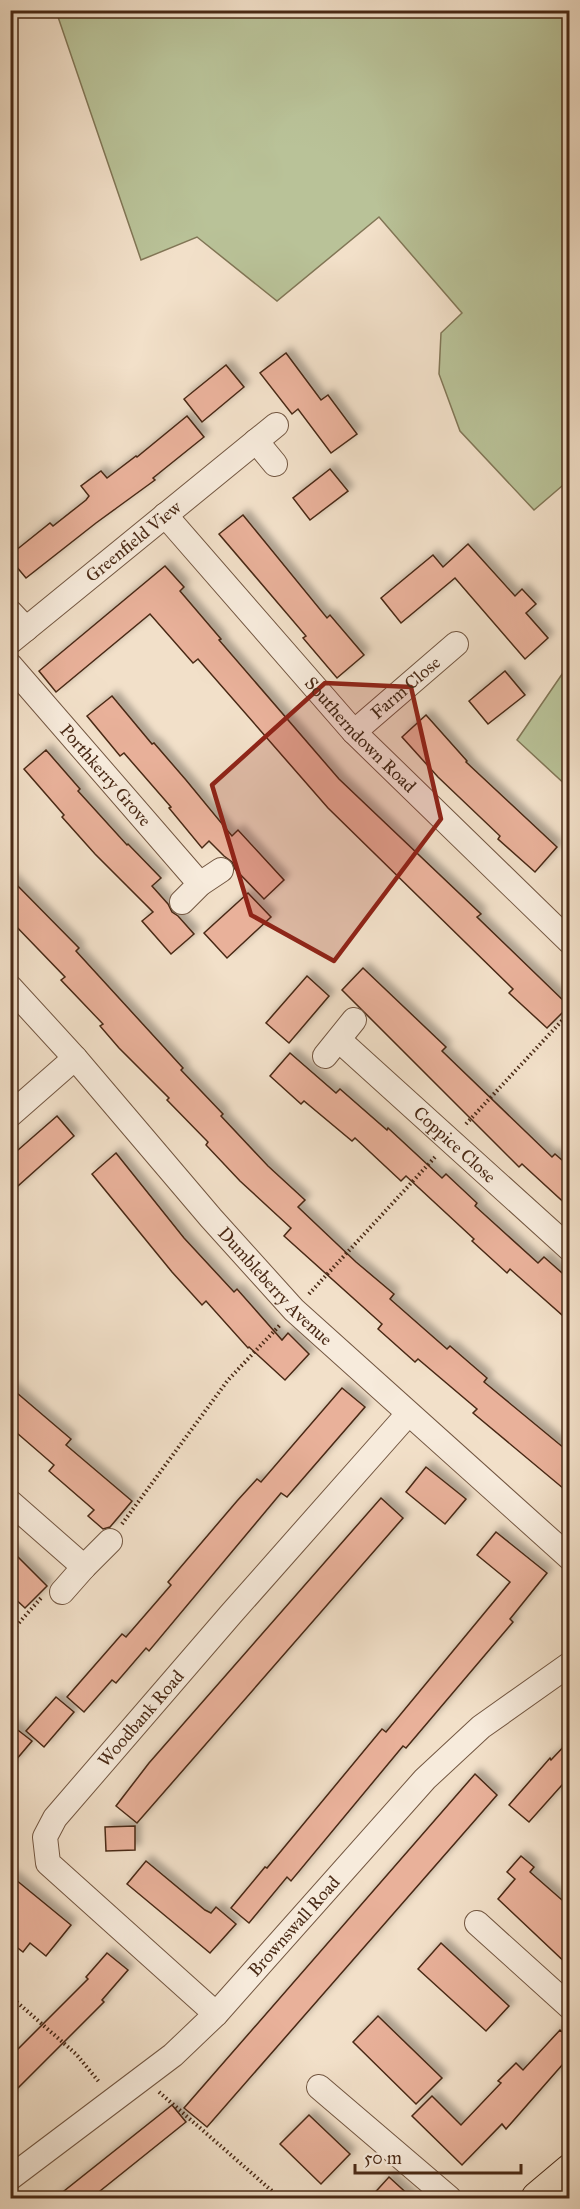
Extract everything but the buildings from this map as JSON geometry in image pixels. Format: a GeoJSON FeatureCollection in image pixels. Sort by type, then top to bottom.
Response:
{"type":"FeatureCollection","features":[{"type":"Feature","properties":{"kind":"main road"},"geometry":{"type":"LineString","coordinates":[[538,2199],[570,2171]]}},
{"type":"Feature","properties":{"kind":"street","name":"Greenfield View"},"geometry":{"type":"LineString","coordinates":[[16,627],[165,515],[276,425]]}},
{"type":"Feature","properties":{"kind":"street"},"geometry":{"type":"LineString","coordinates":[[256,441],[275,464]]}},
{"type":"Feature","properties":{"kind":"street","name":"Southerndown Road"},"geometry":{"type":"LineString","coordinates":[[165,515],[354,732],[570,942]]}},
{"type":"Feature","properties":{"kind":"street","name":"Farm Close"},"geometry":{"type":"LineString","coordinates":[[354,732],[456,644]]}},
{"type":"Feature","properties":{"kind":"street","name":"Porthkerry Grove"},"geometry":{"type":"LineString","coordinates":[[10,665],[200,884]]}},
{"type":"Feature","properties":{"kind":"street"},"geometry":{"type":"LineString","coordinates":[[182,902],[200,884],[221,870]]}},
{"type":"Feature","properties":{"kind":"street","name":"Dumbleberry Avenue"},"geometry":{"type":"LineString","coordinates":[[10,987],[75,1058],[211,1218],[294,1310],[570,1558]]}},
{"type":"Feature","properties":{"kind":"street","name":"Coppice Close"},"geometry":{"type":"LineString","coordinates":[[354,1020],[332,1048],[450,1141],[570,1250]]}},
{"type":"Feature","properties":{"kind":"street"},"geometry":{"type":"LineString","coordinates":[[10,1115],[75,1058]]}},
{"type":"Feature","properties":{"kind":"street","name":"Woodbank Road"},"geometry":{"type":"LineString","coordinates":[[216,2014],[48,1863],[45,1837],[55,1818],[408,1414]]}},
{"type":"Feature","properties":{"kind":"street"},"geometry":{"type":"LineString","coordinates":[[10,1502],[84,1567]]}},
{"type":"Feature","properties":{"kind":"street"},"geometry":{"type":"LineString","coordinates":[[62,1592],[110,1541]]}},
{"type":"Feature","properties":{"kind":"street","name":"Brownswall Road"},"geometry":{"type":"LineString","coordinates":[[10,2178],[173,2055],[216,2014],[425,1779],[481,1726],[570,1664]]}},
{"type":"Feature","properties":{"kind":"street"},"geometry":{"type":"LineString","coordinates":[[477,1923],[570,2007]]}},
{"type":"Feature","properties":{"kind":"street"},"geometry":{"type":"LineString","coordinates":[[319,2087],[449,2199]]}},
{"type":"Feature","properties":{"kind":"path"},"geometry":{"type":"LineString","coordinates":[[110,1541],[228,1380],[570,1012]]}},
{"type":"Feature","properties":{"kind":"path"},"geometry":{"type":"LineString","coordinates":[[10,1996],[76,2054],[114,2100]]}},
{"type":"Feature","properties":{"kind":"path"},"geometry":{"type":"LineString","coordinates":[[143,2078],[280,2199]]}},
{"type":"Feature","properties":{"kind":"highlighted area"},"geometry":{"type":"Polygon","coordinates":[[[325,683],[411,687],[441,819],[334,961],[251,915],[212,785],[325,683]]]}},
{"type":"Feature","properties":{"kind":"green space"},"geometry":{"type":"Polygon","coordinates":[[[56,11],[569,11],[569,480],[534,510],[460,431],[439,374],[441,333],[462,313],[379,217],[277,301],[197,237],[141,260],[56,11]]]}},
{"type":"Feature","properties":{"kind":"green space"},"geometry":{"type":"Polygon","coordinates":[[[569,664],[569,788],[517,740],[569,664]]]}}]}
